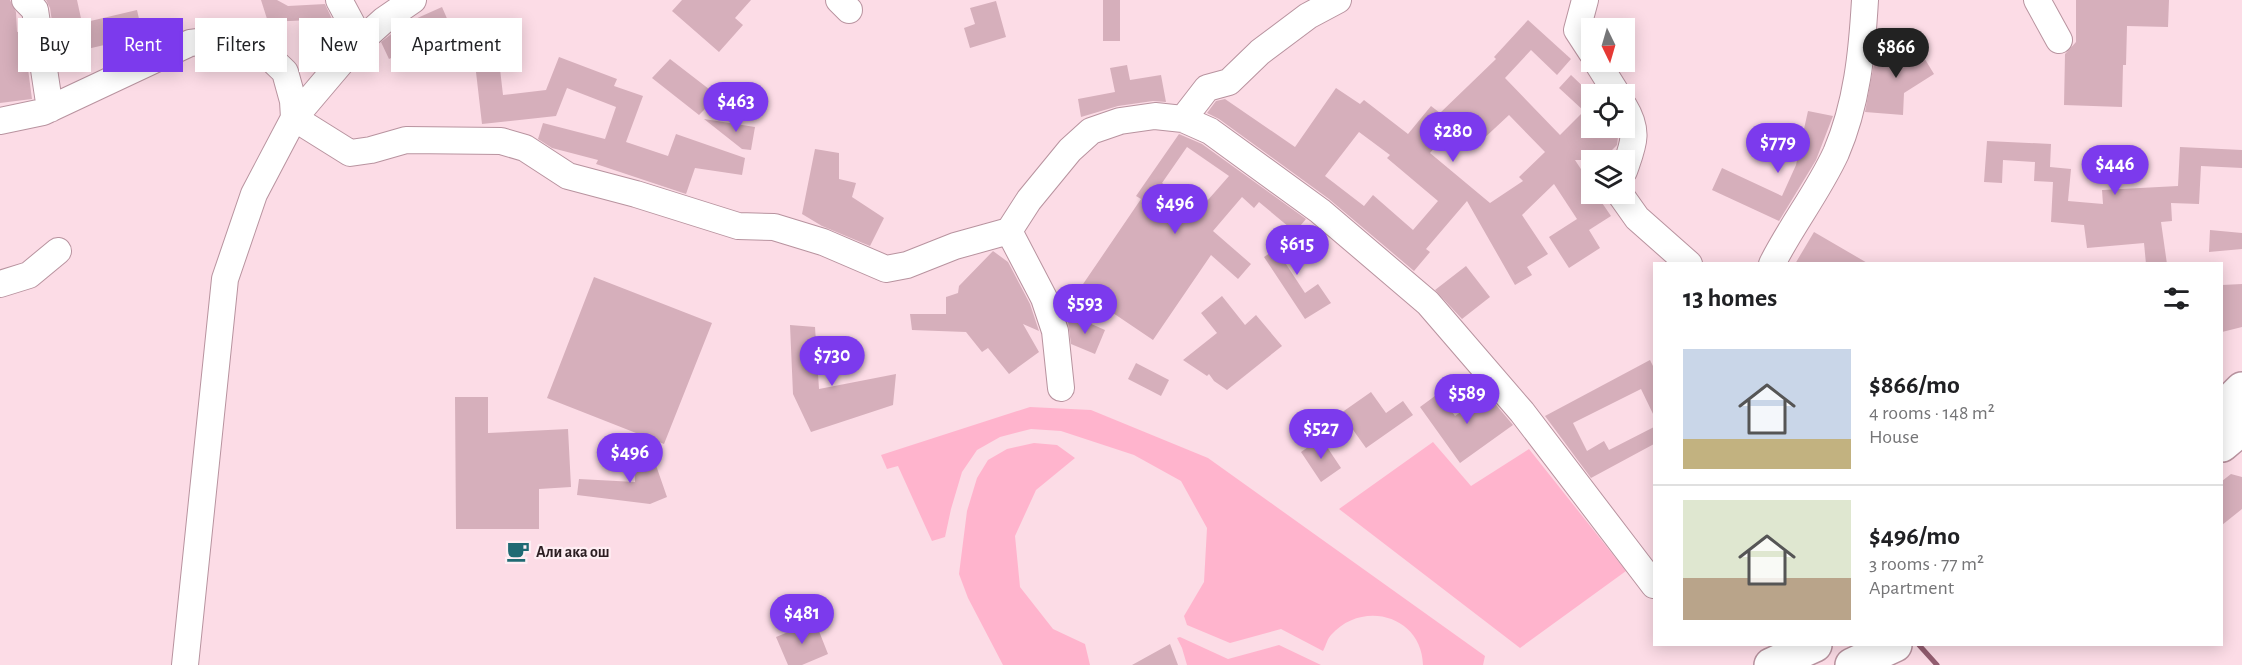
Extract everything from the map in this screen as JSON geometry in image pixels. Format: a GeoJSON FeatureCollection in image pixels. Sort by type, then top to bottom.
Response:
{"type":"FeatureCollection","features":[{"type":"Feature","properties":{"kind":"main road"},"geometry":{"type":"LineString","coordinates":[[2223,408],[2242,389]]}},
{"type":"Feature","properties":{"kind":"main road"},"geometry":{"type":"LineString","coordinates":[[2223,444],[2242,428]]}},
{"type":"Feature","properties":{"kind":"main road"},"geometry":{"type":"LineString","coordinates":[[1771,665],[1813,646]]}},
{"type":"Feature","properties":{"kind":"main road"},"geometry":{"type":"LineString","coordinates":[[1852,665],[1893,646]]}},
{"type":"Feature","properties":{"kind":"street"},"geometry":{"type":"LineString","coordinates":[[25,0],[35,10],[50,109]]}},
{"type":"Feature","properties":{"kind":"street"},"geometry":{"type":"LineString","coordinates":[[339,0],[349,18]]}},
{"type":"Feature","properties":{"kind":"street"},"geometry":{"type":"LineString","coordinates":[[379,25],[413,0]]}},
{"type":"Feature","properties":{"kind":"street"},"geometry":{"type":"LineString","coordinates":[[1183,119],[1207,88],[1229,82],[1260,52],[1308,16],[1338,0]]}},
{"type":"Feature","properties":{"kind":"street"},"geometry":{"type":"LineString","coordinates":[[1581,36],[1577,30],[1585,0]]}},
{"type":"Feature","properties":{"kind":"street"},"geometry":{"type":"LineString","coordinates":[[1773,262],[1783,242],[1800,220],[1836,152],[1853,101],[1862,48],[1865,0]]}},
{"type":"Feature","properties":{"kind":"street"},"geometry":{"type":"LineString","coordinates":[[2037,0],[2059,40]]}},
{"type":"Feature","properties":{"kind":"street"},"geometry":{"type":"LineString","coordinates":[[0,122],[50,109],[190,43],[231,38],[262,50],[285,72],[293,101],[294,118]]}},
{"type":"Feature","properties":{"kind":"street"},"geometry":{"type":"LineString","coordinates":[[185,665],[225,279],[254,194],[294,118],[334,72]]}},
{"type":"Feature","properties":{"kind":"street"},"geometry":{"type":"LineString","coordinates":[[294,118],[350,153],[371,150],[406,140],[501,141],[525,148],[568,176],[636,194],[738,226],[774,227],[824,242],[886,269],[907,266],[955,246],[1009,231],[1029,200],[1070,150],[1091,131],[1120,121],[1155,116],[1183,119],[1210,131],[1320,211],[1428,303],[1522,412],[1653,584]]}},
{"type":"Feature","properties":{"kind":"street"},"geometry":{"type":"LineString","coordinates":[[1627,204],[1637,218],[1687,262]]}},
{"type":"Feature","properties":{"kind":"street"},"geometry":{"type":"LineString","coordinates":[[1009,231],[1044,298],[1054,331],[1061,388]]}},
{"type":"Feature","properties":{"kind":"street"},"geometry":{"type":"LineString","coordinates":[[0,284],[28,276],[58,250]]}},
{"type":"Feature","properties":{"kind":"shaded area"},"geometry":{"type":"Polygon","coordinates":[[[1030,407],[1091,410],[1208,458],[1485,656],[1483,665],[1423,665],[1420,648],[1413,635],[1402,624],[1389,618],[1374,616],[1359,618],[1344,624],[1330,637],[1323,651],[1281,629],[1230,643],[1187,625],[1184,616],[1204,582],[1207,528],[1181,481],[1134,455],[1061,431],[1031,429],[1000,437],[977,450],[962,472],[945,537],[932,541],[898,466],[887,469],[881,455],[1030,407]]]}},
{"type":"Feature","properties":{"kind":"shaded area"},"geometry":{"type":"Polygon","coordinates":[[[1433,442],[1471,486],[1529,449],[1626,571],[1520,648],[1339,509],[1433,442]]]}},
{"type":"Feature","properties":{"kind":"shaded area"},"geometry":{"type":"Polygon","coordinates":[[[1034,443],[1057,445],[1075,458],[1036,490],[1015,536],[1020,587],[1053,629],[1085,644],[1090,665],[1003,665],[968,598],[959,574],[967,511],[977,478],[988,460],[1007,449],[1034,443]]]}},
{"type":"Feature","properties":{"kind":"shaded area"},"geometry":{"type":"Polygon","coordinates":[[[1180,637],[1228,659],[1279,645],[1321,665],[1187,665],[1177,638],[1180,637]]]}},
{"type":"Feature","properties":{"kind":"building"},"geometry":{"type":"Polygon","coordinates":[[[0,0],[10,0],[16,12],[18,72],[28,72],[32,99],[0,103],[0,0]]]}},
{"type":"Feature","properties":{"kind":"building"},"geometry":{"type":"Polygon","coordinates":[[[46,0],[77,0],[81,18],[51,18],[46,0]]]}},
{"type":"Feature","properties":{"kind":"building"},"geometry":{"type":"Polygon","coordinates":[[[261,0],[277,0],[288,6],[325,4],[332,18],[299,18],[299,21],[287,21],[287,18],[267,18],[261,0]]]}},
{"type":"Feature","properties":{"kind":"building"},"geometry":{"type":"Polygon","coordinates":[[[682,0],[751,0],[735,18],[743,25],[719,52],[672,11],[682,0]]]}},
{"type":"Feature","properties":{"kind":"building"},"geometry":{"type":"Polygon","coordinates":[[[1103,0],[1120,0],[1120,41],[1103,41],[1103,0]]]}},
{"type":"Feature","properties":{"kind":"building"},"geometry":{"type":"Polygon","coordinates":[[[2076,0],[2169,0],[2168,27],[2127,26],[2122,107],[2064,105],[2065,54],[2076,42],[2076,0]]]}},
{"type":"Feature","properties":{"kind":"building"},"geometry":{"type":"Polygon","coordinates":[[[996,1],[1006,37],[970,48],[964,28],[975,24],[970,8],[996,1]]]}},
{"type":"Feature","properties":{"kind":"building"},"geometry":{"type":"Polygon","coordinates":[[[442,7],[447,18],[417,18],[442,7]]]}},
{"type":"Feature","properties":{"kind":"building"},"geometry":{"type":"Polygon","coordinates":[[[137,10],[139,18],[103,18],[137,10]]]}},
{"type":"Feature","properties":{"kind":"building"},"geometry":{"type":"Polygon","coordinates":[[[103,18],[103,45],[91,48],[91,21],[103,18]]]}},
{"type":"Feature","properties":{"kind":"building"},"geometry":{"type":"Polygon","coordinates":[[[1528,20],[1571,59],[1557,75],[1531,50],[1505,78],[1560,135],[1581,114],[1581,138],[1618,138],[1617,145],[1612,150],[1581,150],[1581,160],[1575,160],[1581,169],[1581,204],[1603,204],[1611,216],[1589,230],[1600,248],[1569,268],[1549,237],[1577,219],[1554,184],[1522,215],[1548,254],[1527,267],[1532,275],[1515,285],[1467,201],[1426,249],[1430,252],[1414,271],[1329,199],[1219,119],[1207,113],[1216,101],[1225,99],[1295,147],[1336,88],[1360,104],[1364,100],[1408,134],[1431,106],[1440,113],[1496,59],[1494,57],[1528,20]],[[1509,115],[1480,142],[1458,120],[1430,153],[1490,203],[1523,181],[1519,177],[1545,152],[1509,115]],[[1359,132],[1325,176],[1364,206],[1373,195],[1413,230],[1438,201],[1387,158],[1390,155],[1359,132]]]}},
{"type":"Feature","properties":{"kind":"building"},"geometry":{"type":"Polygon","coordinates":[[[391,34],[391,58],[389,59],[381,42],[391,34]]]}},
{"type":"Feature","properties":{"kind":"building"},"geometry":{"type":"Polygon","coordinates":[[[1912,38],[1934,74],[1904,93],[1903,115],[1865,112],[1875,58],[1880,59],[1912,38]]]}},
{"type":"Feature","properties":{"kind":"building"},"geometry":{"type":"Polygon","coordinates":[[[559,57],[617,79],[614,86],[643,96],[626,142],[668,156],[676,134],[745,158],[742,175],[695,168],[686,194],[596,164],[598,160],[552,148],[538,139],[543,123],[605,139],[616,107],[567,88],[556,116],[482,124],[476,72],[500,72],[503,95],[546,90],[559,57]]]}},
{"type":"Feature","properties":{"kind":"building"},"geometry":{"type":"Polygon","coordinates":[[[670,59],[718,96],[699,115],[652,78],[670,59]]]}},
{"type":"Feature","properties":{"kind":"building"},"geometry":{"type":"Polygon","coordinates":[[[1127,65],[1130,80],[1161,75],[1166,102],[1153,101],[1118,106],[1081,117],[1078,99],[1115,92],[1110,68],[1127,65]]]}},
{"type":"Feature","properties":{"kind":"building"},"geometry":{"type":"Polygon","coordinates":[[[1571,75],[1581,85],[1581,108],[1559,88],[1571,75]]]}},
{"type":"Feature","properties":{"kind":"building"},"geometry":{"type":"Polygon","coordinates":[[[1808,111],[1833,116],[1816,160],[1779,221],[1712,190],[1722,168],[1782,196],[1796,165],[1808,111]]]}},
{"type":"Feature","properties":{"kind":"building"},"geometry":{"type":"Polygon","coordinates":[[[704,119],[755,127],[751,150],[742,149],[704,119]]]}},
{"type":"Feature","properties":{"kind":"building"},"geometry":{"type":"Polygon","coordinates":[[[1179,134],[1202,144],[1306,219],[1295,232],[1259,202],[1254,208],[1242,197],[1213,231],[1251,264],[1238,279],[1211,255],[1153,340],[1079,290],[1141,199],[1136,196],[1179,134]],[[1187,147],[1162,183],[1200,209],[1229,176],[1187,147]]]}},
{"type":"Feature","properties":{"kind":"building"},"geometry":{"type":"Polygon","coordinates":[[[1987,141],[2051,144],[2050,167],[2071,169],[2068,201],[2103,204],[2102,190],[2178,186],[2180,147],[2242,150],[2242,168],[2201,166],[2199,204],[2171,203],[2172,221],[2161,222],[2167,262],[2146,262],[2144,243],[2087,248],[2084,225],[2051,222],[2053,182],[2034,181],[2035,162],[2003,160],[2002,183],[1984,182],[1987,141]]]}},
{"type":"Feature","properties":{"kind":"building"},"geometry":{"type":"Polygon","coordinates":[[[815,149],[839,153],[839,179],[856,183],[852,197],[884,218],[870,246],[822,226],[802,214],[815,149]]]}},
{"type":"Feature","properties":{"kind":"building"},"geometry":{"type":"Polygon","coordinates":[[[1306,229],[1315,242],[1284,261],[1305,293],[1318,284],[1331,303],[1305,319],[1264,257],[1306,229]]]}},
{"type":"Feature","properties":{"kind":"building"},"geometry":{"type":"Polygon","coordinates":[[[2210,230],[2242,233],[2242,249],[2209,252],[2210,230]]]}},
{"type":"Feature","properties":{"kind":"building"},"geometry":{"type":"Polygon","coordinates":[[[1814,232],[1866,262],[1796,262],[1814,232]]]}},
{"type":"Feature","properties":{"kind":"building"},"geometry":{"type":"Polygon","coordinates":[[[993,251],[1008,262],[1030,304],[1039,331],[1023,324],[1039,352],[1009,374],[988,348],[982,352],[966,332],[912,330],[910,314],[946,314],[946,297],[958,293],[959,286],[993,251]]]}},
{"type":"Feature","properties":{"kind":"building"},"geometry":{"type":"Polygon","coordinates":[[[1466,266],[1490,297],[1462,319],[1435,290],[1466,266]]]}},
{"type":"Feature","properties":{"kind":"building"},"geometry":{"type":"Polygon","coordinates":[[[594,277],[712,323],[664,444],[547,398],[594,277]]]}},
{"type":"Feature","properties":{"kind":"building"},"geometry":{"type":"Polygon","coordinates":[[[2242,284],[2242,327],[2223,332],[2223,285],[2242,284]]]}},
{"type":"Feature","properties":{"kind":"building"},"geometry":{"type":"Polygon","coordinates":[[[1222,296],[1245,325],[1256,315],[1282,346],[1227,390],[1214,381],[1209,374],[1207,376],[1183,360],[1217,333],[1201,313],[1222,296]]]}},
{"type":"Feature","properties":{"kind":"building"},"geometry":{"type":"Polygon","coordinates":[[[1071,315],[1105,330],[1095,354],[1071,344],[1068,322],[1071,315]]]}},
{"type":"Feature","properties":{"kind":"building"},"geometry":{"type":"Polygon","coordinates":[[[790,325],[815,327],[819,389],[896,374],[893,405],[811,432],[793,394],[790,325]]]}},
{"type":"Feature","properties":{"kind":"building"},"geometry":{"type":"Polygon","coordinates":[[[1650,360],[1653,366],[1653,414],[1641,389],[1573,423],[1587,451],[1604,441],[1609,450],[1653,428],[1653,445],[1591,478],[1545,416],[1650,360]]]}},
{"type":"Feature","properties":{"kind":"building"},"geometry":{"type":"Polygon","coordinates":[[[1136,363],[1169,380],[1161,396],[1128,379],[1136,363]]]}},
{"type":"Feature","properties":{"kind":"building"},"geometry":{"type":"Polygon","coordinates":[[[1371,392],[1386,413],[1403,401],[1413,415],[1366,448],[1341,413],[1371,392]]]}},
{"type":"Feature","properties":{"kind":"building"},"geometry":{"type":"Polygon","coordinates":[[[1439,393],[1455,416],[1487,394],[1513,425],[1460,463],[1420,407],[1439,393]]]}},
{"type":"Feature","properties":{"kind":"building"},"geometry":{"type":"Polygon","coordinates":[[[455,397],[488,397],[488,433],[568,429],[571,487],[539,489],[539,529],[456,529],[455,397]]]}},
{"type":"Feature","properties":{"kind":"building"},"geometry":{"type":"Polygon","coordinates":[[[1321,438],[1341,468],[1321,482],[1301,452],[1321,438]]]}},
{"type":"Feature","properties":{"kind":"building"},"geometry":{"type":"Polygon","coordinates":[[[650,448],[667,497],[650,504],[577,495],[579,479],[635,482],[634,455],[650,448]]]}},
{"type":"Feature","properties":{"kind":"building"},"geometry":{"type":"Polygon","coordinates":[[[2231,474],[2242,477],[2242,509],[2223,524],[2223,480],[2231,474]]]}},
{"type":"Feature","properties":{"kind":"building"},"geometry":{"type":"Polygon","coordinates":[[[815,621],[828,654],[802,665],[788,665],[776,637],[815,621]]]}},
{"type":"Feature","properties":{"kind":"building"},"geometry":{"type":"Polygon","coordinates":[[[1170,644],[1178,665],[1132,665],[1170,644]]]}},
{"type":"Feature","properties":{"kind":"waterway"},"geometry":{"type":"LineString","coordinates":[[1920,646],[1937,665]]}},
{"type":"Feature","properties":{"kind":"place","name":"Али ака ош"},"geometry":{"type":"Point","coordinates":[518,551]}}]}
